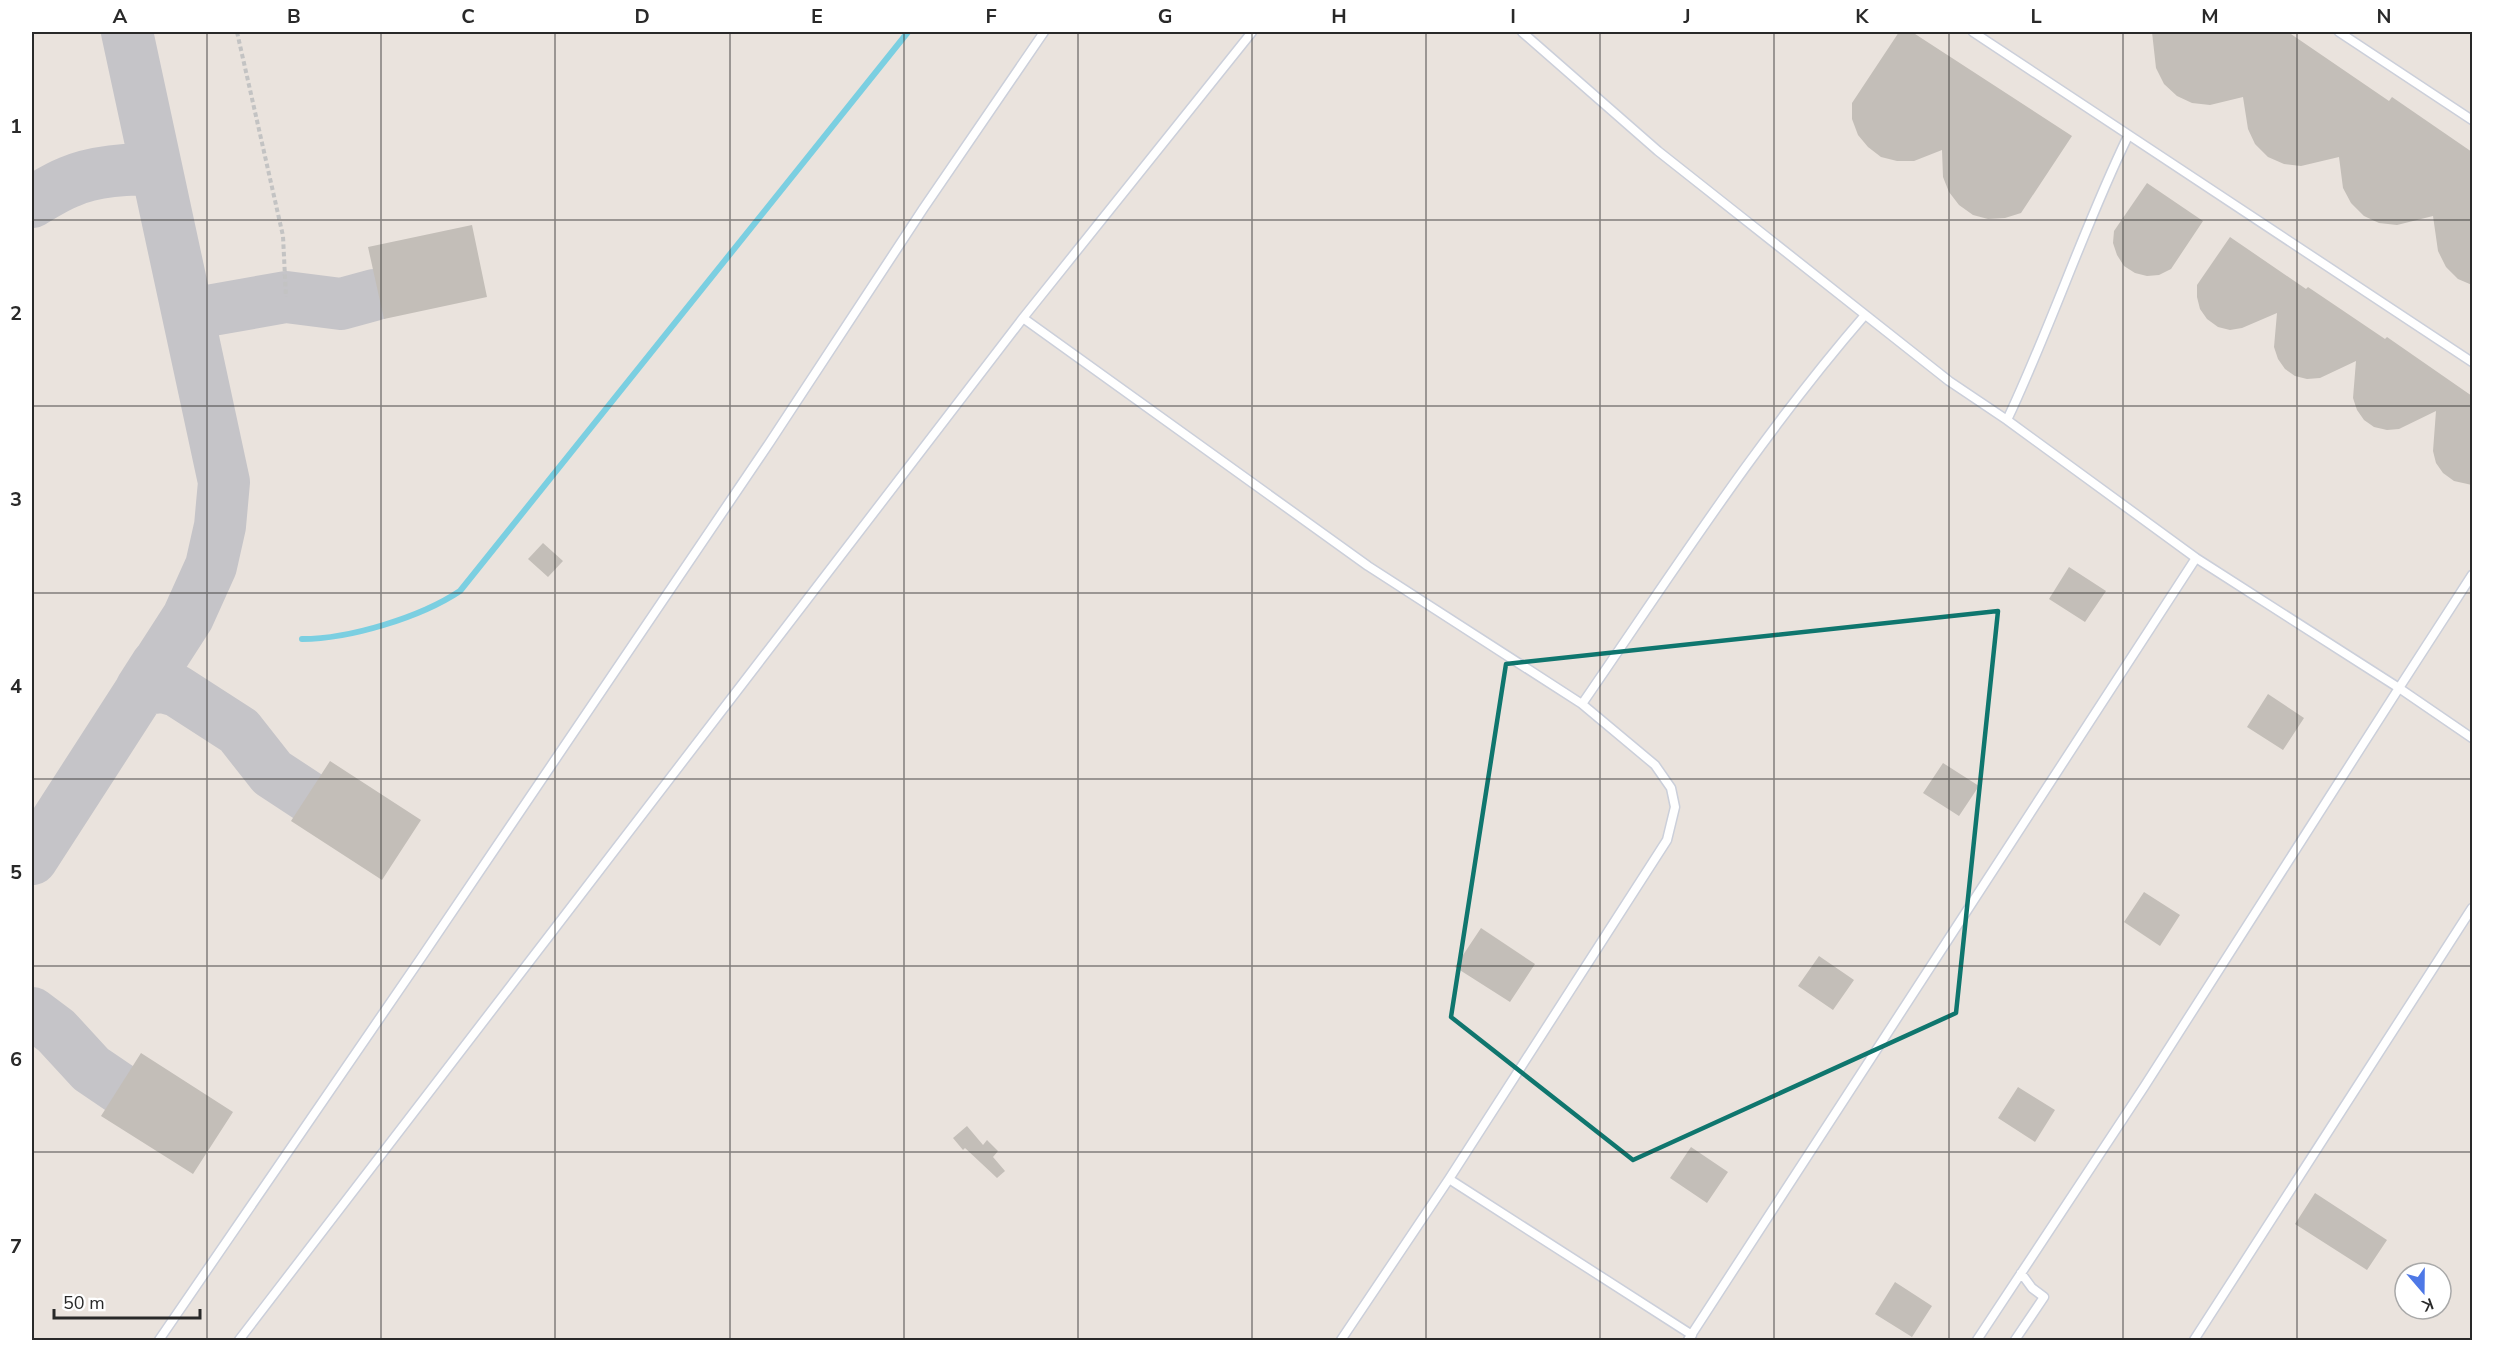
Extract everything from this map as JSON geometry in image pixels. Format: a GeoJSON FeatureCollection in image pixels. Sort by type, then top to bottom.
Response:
{"type":"FeatureCollection","features":[{"type":"Feature","properties":{"kind":"lane"},"geometry":{"type":"LineString","coordinates":[[159,1341],[770,442],[923,208],[1044,32]]}},
{"type":"Feature","properties":{"kind":"lane"},"geometry":{"type":"LineString","coordinates":[[239,1341],[1023,318],[1252,32]]}},
{"type":"Feature","properties":{"kind":"lane"},"geometry":{"type":"LineString","coordinates":[[1522,32],[1658,151],[1949,381],[2007,420],[2196,558],[2399,688],[2472,738]]}},
{"type":"Feature","properties":{"kind":"lane"},"geometry":{"type":"LineString","coordinates":[[1973,32],[2472,362]]}},
{"type":"Feature","properties":{"kind":"lane"},"geometry":{"type":"LineString","coordinates":[[2339,32],[2472,120]]}},
{"type":"Feature","properties":{"kind":"lane"},"geometry":{"type":"LineString","coordinates":[[2007,420],[2026,380],[2081,240],[2128,136]]}},
{"type":"Feature","properties":{"kind":"lane"},"geometry":{"type":"LineString","coordinates":[[1582,704],[1732,486],[1825,362],[1865,315]]}},
{"type":"Feature","properties":{"kind":"lane"},"geometry":{"type":"LineString","coordinates":[[1023,318],[1368,566],[1582,704],[1655,765],[1671,788],[1675,807],[1667,840],[1449,1179],[1341,1341]]}},
{"type":"Feature","properties":{"kind":"lane"},"geometry":{"type":"LineString","coordinates":[[1449,1179],[1690,1338],[2196,558]]}},
{"type":"Feature","properties":{"kind":"lane"},"geometry":{"type":"LineString","coordinates":[[1977,1341],[2150,1077],[2472,575]]}},
{"type":"Feature","properties":{"kind":"lane"},"geometry":{"type":"LineString","coordinates":[[2194,1341],[2472,908]]}},
{"type":"Feature","properties":{"kind":"lane"},"geometry":{"type":"LineString","coordinates":[[2015,1341],[2043,1297],[2032,1288],[2021,1273]]}},
{"type":"Feature","properties":{"kind":"path"},"geometry":{"type":"LineString","coordinates":[[237,32],[284,236],[286,297]]}},
{"type":"Feature","properties":{"kind":"highlighted area"},"geometry":{"type":"Polygon","coordinates":[[[1998,611],[1956,1013],[1633,1160],[1451,1017],[1506,664],[1998,611]]]}},
{"type":"Feature","properties":{"kind":"building"},"geometry":{"type":"Polygon","coordinates":[[[1899,32],[1912,32],[2072,136],[2021,213],[2005,218],[1988,219],[1973,215],[1959,205],[1949,192],[1943,177],[1942,150],[1914,161],[1897,161],[1881,157],[1858,135],[1852,119],[1852,103],[1899,32]]]}},
{"type":"Feature","properties":{"kind":"building"},"geometry":{"type":"Polygon","coordinates":[[[2152,32],[2288,32],[2389,101],[2392,97],[2472,152],[2472,285],[2458,279],[2446,267],[2438,251],[2433,216],[2397,225],[2379,223],[2364,216],[2351,203],[2343,188],[2339,157],[2301,166],[2284,164],[2268,157],[2255,144],[2248,129],[2243,97],[2210,105],[2192,103],[2177,96],[2164,84],[2156,68],[2152,32]]]}},
{"type":"Feature","properties":{"kind":"building"},"geometry":{"type":"Polygon","coordinates":[[[2147,183],[2203,221],[2171,269],[2159,275],[2147,276],[2135,273],[2124,266],[2113,243],[2114,231],[2147,183]]]}},
{"type":"Feature","properties":{"kind":"building"},"geometry":{"type":"Polygon","coordinates":[[[472,225],[487,297],[384,319],[368,247],[472,225]]]}},
{"type":"Feature","properties":{"kind":"building"},"geometry":{"type":"Polygon","coordinates":[[[2230,237],[2306,289],[2308,287],[2385,339],[2387,337],[2472,396],[2472,485],[2454,481],[2443,473],[2436,463],[2433,451],[2436,411],[2399,429],[2387,430],[2374,427],[2364,420],[2353,398],[2356,361],[2320,378],[2307,379],[2295,376],[2285,369],[2274,347],[2277,313],[2242,328],[2230,330],[2218,327],[2207,319],[2200,309],[2197,285],[2230,237]]]}},
{"type":"Feature","properties":{"kind":"building"},"geometry":{"type":"Polygon","coordinates":[[[543,543],[563,561],[548,577],[528,559],[543,543]]]}},
{"type":"Feature","properties":{"kind":"building"},"geometry":{"type":"Polygon","coordinates":[[[2069,567],[2106,591],[2085,622],[2049,599],[2069,567]]]}},
{"type":"Feature","properties":{"kind":"building"},"geometry":{"type":"Polygon","coordinates":[[[2268,694],[2304,718],[2283,750],[2247,727],[2268,694]]]}},
{"type":"Feature","properties":{"kind":"building"},"geometry":{"type":"Polygon","coordinates":[[[330,761],[421,820],[382,880],[291,821],[330,761]]]}},
{"type":"Feature","properties":{"kind":"building"},"geometry":{"type":"Polygon","coordinates":[[[1943,763],[1979,786],[1959,816],[1923,793],[1943,763]]]}},
{"type":"Feature","properties":{"kind":"building"},"geometry":{"type":"Polygon","coordinates":[[[2144,892],[2180,915],[2160,946],[2124,922],[2144,892]]]}},
{"type":"Feature","properties":{"kind":"building"},"geometry":{"type":"Polygon","coordinates":[[[1481,928],[1535,964],[1510,1002],[1455,967],[1481,928]]]}},
{"type":"Feature","properties":{"kind":"building"},"geometry":{"type":"Polygon","coordinates":[[[1819,956],[1854,980],[1833,1010],[1798,986],[1819,956]]]}},
{"type":"Feature","properties":{"kind":"building"},"geometry":{"type":"Polygon","coordinates":[[[141,1053],[233,1112],[193,1174],[101,1116],[141,1053]]]}},
{"type":"Feature","properties":{"kind":"building"},"geometry":{"type":"Polygon","coordinates":[[[2018,1087],[2055,1110],[2035,1142],[1998,1118],[2018,1087]]]}},
{"type":"Feature","properties":{"kind":"building"},"geometry":{"type":"Polygon","coordinates":[[[967,1126],[983,1145],[987,1140],[998,1151],[993,1157],[1005,1171],[997,1178],[965,1148],[963,1150],[953,1138],[967,1126]]]}},
{"type":"Feature","properties":{"kind":"building"},"geometry":{"type":"Polygon","coordinates":[[[1691,1147],[1728,1172],[1707,1203],[1670,1178],[1691,1147]]]}},
{"type":"Feature","properties":{"kind":"building"},"geometry":{"type":"Polygon","coordinates":[[[2315,1193],[2387,1240],[2367,1270],[2295,1224],[2315,1193]]]}},
{"type":"Feature","properties":{"kind":"building"},"geometry":{"type":"Polygon","coordinates":[[[1895,1282],[1932,1306],[1912,1337],[1875,1314],[1895,1282]]]}},
{"type":"Feature","properties":{"kind":"waterway"},"geometry":{"type":"LineString","coordinates":[[302,639],[341,635],[384,625],[406,618],[460,591],[908,32]]}},
{"type":"Feature","properties":{"kind":"taxiway"},"geometry":{"type":"LineString","coordinates":[[32,859],[188,617],[211,566],[220,526],[224,482],[127,32]]}},
{"type":"Feature","properties":{"kind":"taxiway"},"geometry":{"type":"LineString","coordinates":[[32,202],[78,178],[124,170],[156,171],[153,154],[142,167]]}},
{"type":"Feature","properties":{"kind":"taxiway"},"geometry":{"type":"LineString","coordinates":[[207,311],[286,297],[341,304],[374,295]]}},
{"type":"Feature","properties":{"kind":"taxiway"},"geometry":{"type":"LineString","coordinates":[[157,664],[141,689],[163,687],[177,691],[239,731],[272,773],[307,796]]}},
{"type":"Feature","properties":{"kind":"taxiway"},"geometry":{"type":"LineString","coordinates":[[32,1013],[56,1031],[91,1069],[119,1088]]}}]}
